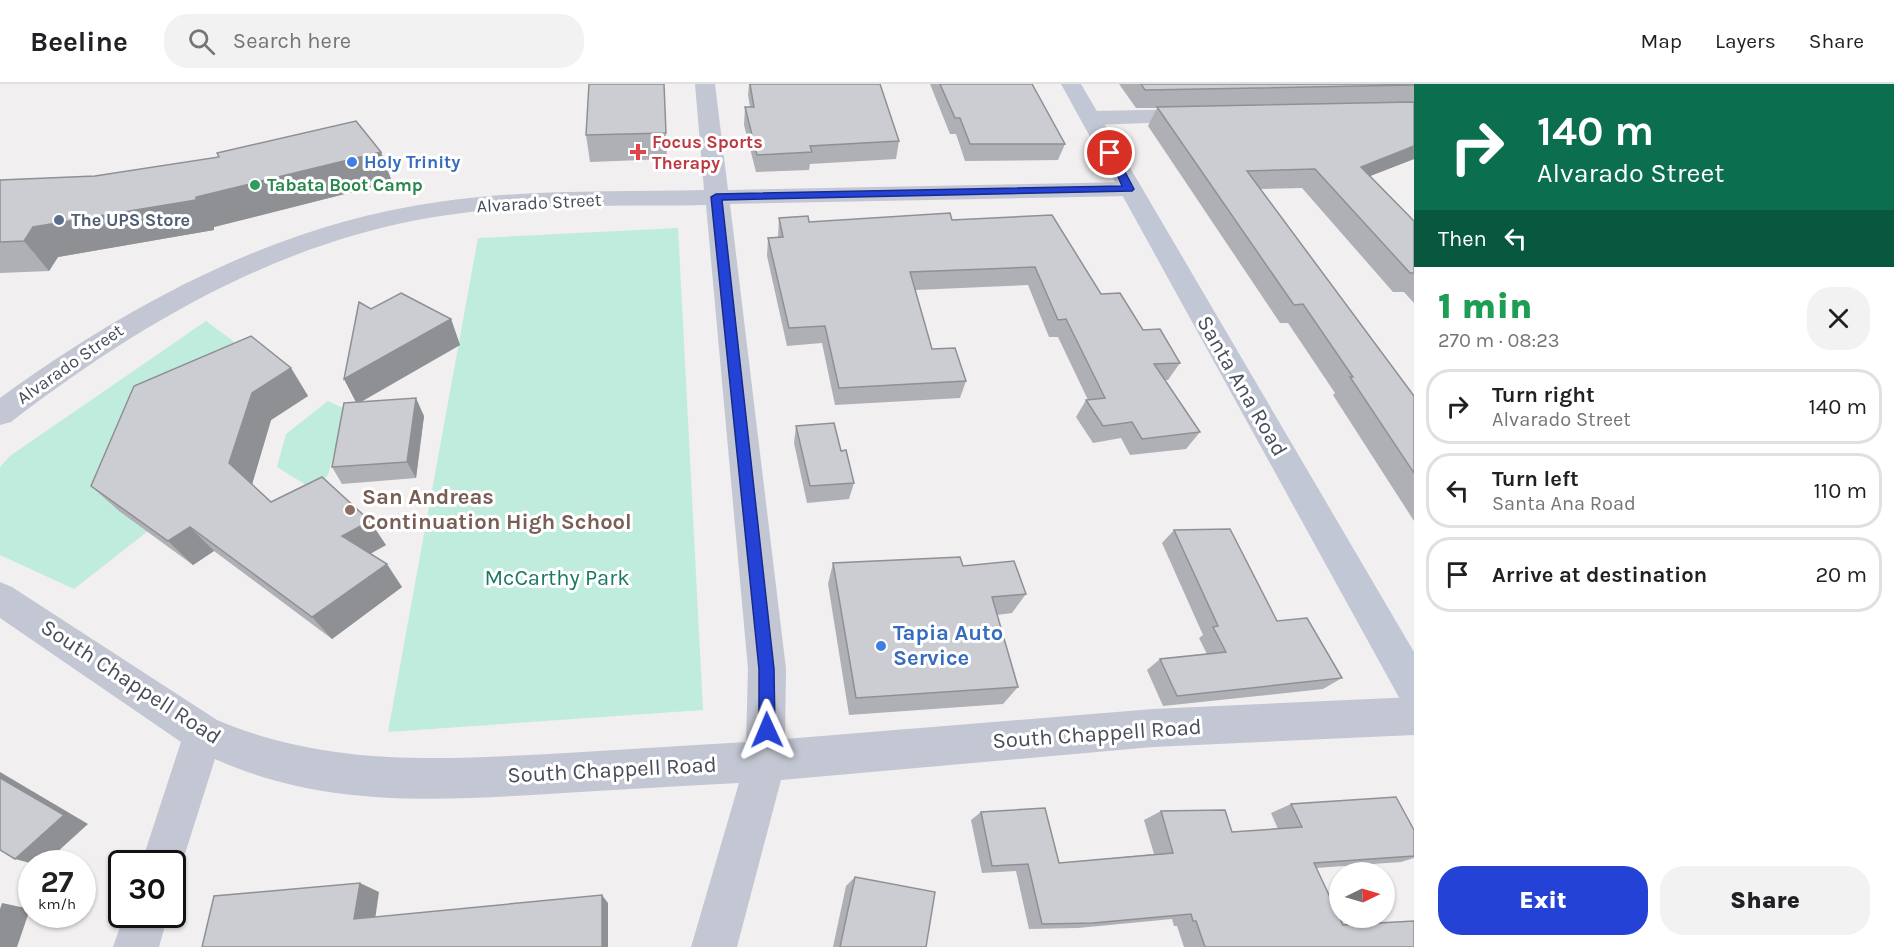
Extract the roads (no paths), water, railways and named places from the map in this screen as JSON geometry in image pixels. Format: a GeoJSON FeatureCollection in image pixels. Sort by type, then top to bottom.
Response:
{"type":"FeatureCollection","features":[{"type":"Feature","properties":{"kind":"street"},"geometry":{"type":"LineString","coordinates":[[705,84],[766,669],[765,761],[745,843],[714,947]]}},
{"type":"Feature","properties":{"kind":"street","name":"Santa Ana Road"},"geometry":{"type":"LineString","coordinates":[[1071,84],[1414,688]]}},
{"type":"Feature","properties":{"kind":"street"},"geometry":{"type":"LineString","coordinates":[[1091,118],[1223,116]]}},
{"type":"Feature","properties":{"kind":"street","name":"Alvarado Street"},"geometry":{"type":"LineString","coordinates":[[0,414],[111,334],[184,293],[265,258],[367,224],[404,215],[463,207],[571,200],[1129,189]]}},
{"type":"Feature","properties":{"kind":"street","name":"South Chappell Road"},"geometry":{"type":"LineString","coordinates":[[0,598],[203,734],[240,750],[306,768],[367,778],[463,779],[765,761],[1153,728],[1414,716]]}},
{"type":"Feature","properties":{"kind":"street"},"geometry":{"type":"LineString","coordinates":[[166,850],[203,734]]}},
{"type":"Feature","properties":{"kind":"street"},"geometry":{"type":"LineString","coordinates":[[136,947],[142,928]]}},
{"type":"Feature","properties":{"kind":"place","name":"Focus Sports Therapy"},"geometry":{"type":"Point","coordinates":[638,152]}},
{"type":"Feature","properties":{"kind":"place","name":"Holy Trinity"},"geometry":{"type":"Point","coordinates":[352,162]}},
{"type":"Feature","properties":{"kind":"place","name":"Tabata Boot Camp"},"geometry":{"type":"Point","coordinates":[255,185]}},
{"type":"Feature","properties":{"kind":"place","name":"The UPS Store"},"geometry":{"type":"Point","coordinates":[59,220]}},
{"type":"Feature","properties":{"kind":"place","name":"San Andreas Continuation High School"},"geometry":{"type":"Point","coordinates":[350,510]}},
{"type":"Feature","properties":{"kind":"place","name":"Tapia Auto Service"},"geometry":{"type":"Point","coordinates":[881,646]}},
{"type":"Feature","properties":{"kind":"park label","name":"McCarthy Park"},"geometry":{"type":"Point","coordinates":[557,578]}}]}
